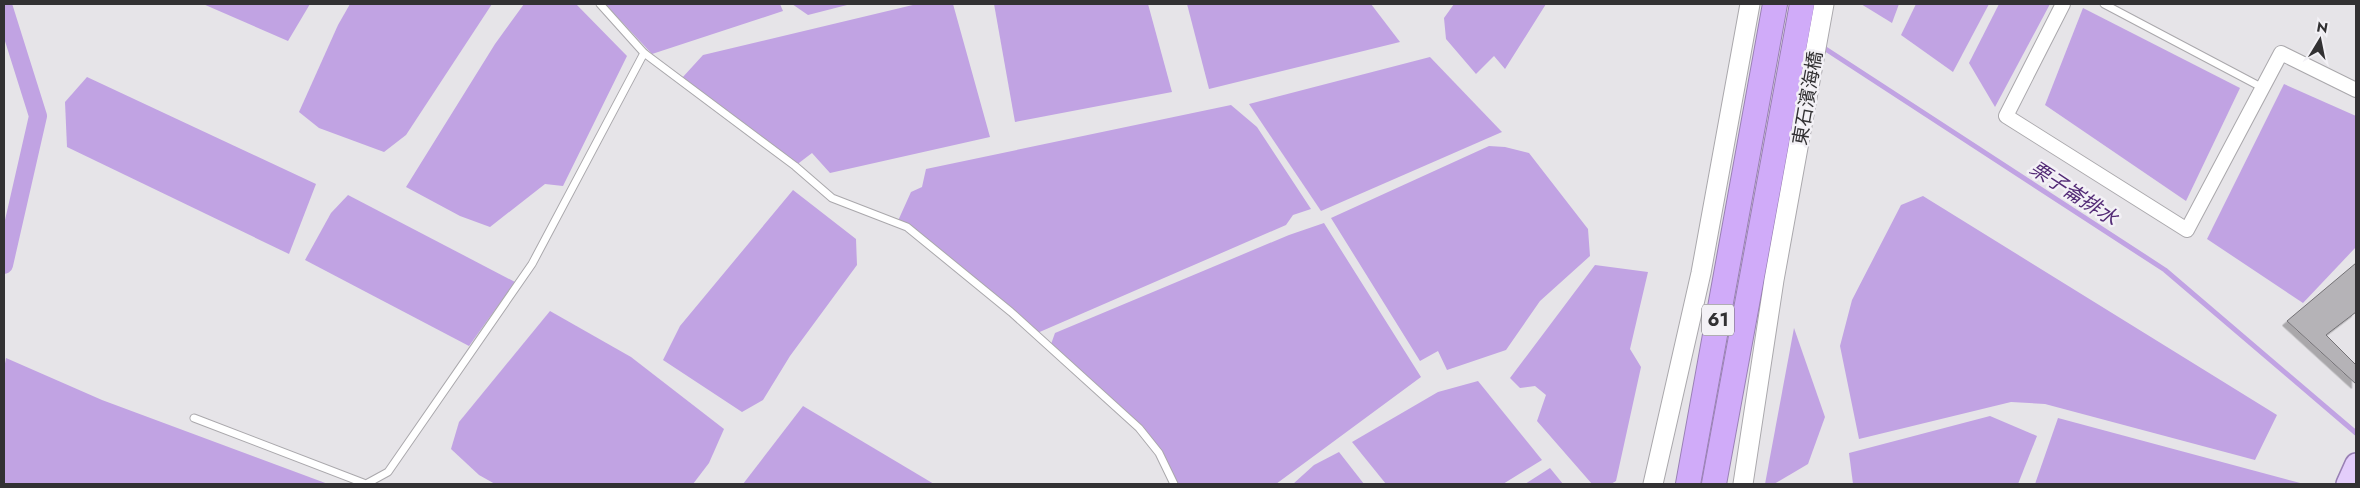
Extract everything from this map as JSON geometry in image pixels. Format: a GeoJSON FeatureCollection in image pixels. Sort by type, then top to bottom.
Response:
{"type":"FeatureCollection","features":[{"type":"Feature","properties":{"kind":"highway","name":"61"},"geometry":{"type":"LineString","coordinates":[[1688,484],[1775,4]]}},
{"type":"Feature","properties":{"kind":"highway","name":"東石濱海橋"},"geometry":{"type":"LineString","coordinates":[[1714,484],[1802,4]]}},
{"type":"Feature","properties":{"kind":"main road"},"geometry":{"type":"LineString","coordinates":[[2347,484],[2356,464]]}},
{"type":"Feature","properties":{"kind":"street"},"geometry":{"type":"LineString","coordinates":[[1653,484],[1700,273],[1750,4]]}},
{"type":"Feature","properties":{"kind":"street","name":"東石濱海橋"},"geometry":{"type":"LineString","coordinates":[[1743,484],[1789,193],[1824,4]]}},
{"type":"Feature","properties":{"kind":"street"},"geometry":{"type":"LineString","coordinates":[[2063,4],[2006,116],[2187,230],[2281,54],[2356,90]]}},
{"type":"Feature","properties":{"kind":"lane"},"geometry":{"type":"LineString","coordinates":[[600,4],[644,53],[795,166],[832,198],[907,227],[1011,312],[1139,428],[1159,453],[1174,484]]}},
{"type":"Feature","properties":{"kind":"lane"},"geometry":{"type":"LineString","coordinates":[[2104,4],[2263,88]]}},
{"type":"Feature","properties":{"kind":"lane"},"geometry":{"type":"LineString","coordinates":[[194,418],[366,484],[388,472],[532,264],[644,53]]}},
{"type":"Feature","properties":{"kind":"shaded area"},"geometry":{"type":"Polygon","coordinates":[[[203,4],[310,4],[288,41],[203,4]]]}},
{"type":"Feature","properties":{"kind":"shaded area"},"geometry":{"type":"Polygon","coordinates":[[[350,4],[492,4],[406,135],[384,152],[319,128],[299,112],[338,25],[350,4]]]}},
{"type":"Feature","properties":{"kind":"shaded area"},"geometry":{"type":"Polygon","coordinates":[[[524,4],[576,4],[627,56],[563,186],[545,184],[490,227],[460,216],[406,187],[495,44],[524,4]]]}},
{"type":"Feature","properties":{"kind":"shaded area"},"geometry":{"type":"Polygon","coordinates":[[[605,4],[780,4],[783,11],[652,54],[605,4]]]}},
{"type":"Feature","properties":{"kind":"shaded area"},"geometry":{"type":"Polygon","coordinates":[[[792,4],[851,4],[808,15],[792,4]]]}},
{"type":"Feature","properties":{"kind":"shaded area"},"geometry":{"type":"Polygon","coordinates":[[[917,4],[953,4],[990,137],[830,173],[812,153],[795,166],[682,78],[703,55],[917,4]]]}},
{"type":"Feature","properties":{"kind":"shaded area"},"geometry":{"type":"Polygon","coordinates":[[[994,4],[1148,4],[1172,92],[1015,122],[994,4]]]}},
{"type":"Feature","properties":{"kind":"shaded area"},"geometry":{"type":"Polygon","coordinates":[[[1187,4],[1371,4],[1400,42],[1209,89],[1187,4]]]}},
{"type":"Feature","properties":{"kind":"shaded area"},"geometry":{"type":"Polygon","coordinates":[[[1454,4],[1546,4],[1505,69],[1494,56],[1476,74],[1446,39],[1444,18],[1454,4]]]}},
{"type":"Feature","properties":{"kind":"shaded area"},"geometry":{"type":"Polygon","coordinates":[[[1861,4],[1899,4],[1892,23],[1861,4]]]}},
{"type":"Feature","properties":{"kind":"shaded area"},"geometry":{"type":"Polygon","coordinates":[[[1916,4],[1989,4],[1953,72],[1901,35],[1916,4]]]}},
{"type":"Feature","properties":{"kind":"shaded area"},"geometry":{"type":"Polygon","coordinates":[[[1999,4],[2050,4],[1995,107],[1969,63],[1999,4]]]}},
{"type":"Feature","properties":{"kind":"shaded area"},"geometry":{"type":"Polygon","coordinates":[[[2083,8],[2240,88],[2186,201],[2045,105],[2083,8]]]}},
{"type":"Feature","properties":{"kind":"shaded area"},"geometry":{"type":"Polygon","coordinates":[[[1430,57],[1502,132],[1321,211],[1249,104],[1430,57]]]}},
{"type":"Feature","properties":{"kind":"shaded area"},"geometry":{"type":"Polygon","coordinates":[[[87,77],[316,184],[289,254],[67,147],[65,102],[87,77]]]}},
{"type":"Feature","properties":{"kind":"shaded area"},"geometry":{"type":"Polygon","coordinates":[[[2284,84],[2356,116],[2356,247],[2303,303],[2207,239],[2284,84]]]}},
{"type":"Feature","properties":{"kind":"shaded area"},"geometry":{"type":"Polygon","coordinates":[[[1231,105],[1257,127],[1311,209],[1293,215],[1286,225],[1035,334],[897,223],[911,192],[922,187],[926,169],[1231,105]]]}},
{"type":"Feature","properties":{"kind":"shaded area"},"geometry":{"type":"Polygon","coordinates":[[[1489,146],[1505,147],[1529,153],[1588,229],[1590,256],[1540,301],[1506,350],[1447,370],[1438,351],[1420,361],[1331,218],[1489,146]]]}},
{"type":"Feature","properties":{"kind":"shaded area"},"geometry":{"type":"Polygon","coordinates":[[[793,190],[856,239],[857,265],[790,356],[763,400],[742,412],[663,360],[680,326],[793,190]]]}},
{"type":"Feature","properties":{"kind":"shaded area"},"geometry":{"type":"Polygon","coordinates":[[[348,195],[515,282],[469,346],[305,260],[331,213],[348,195]]]}},
{"type":"Feature","properties":{"kind":"shaded area"},"geometry":{"type":"Polygon","coordinates":[[[1923,196],[2277,415],[2255,460],[2045,404],[2011,402],[1859,439],[1840,346],[1852,300],[1901,205],[1923,196]]]}},
{"type":"Feature","properties":{"kind":"shaded area"},"geometry":{"type":"Polygon","coordinates":[[[1324,223],[1421,377],[1276,484],[1175,484],[1149,441],[1050,347],[1055,333],[1289,235],[1324,223]]]}},
{"type":"Feature","properties":{"kind":"shaded area"},"geometry":{"type":"Polygon","coordinates":[[[1595,265],[1648,272],[1630,349],[1641,367],[1616,481],[1611,484],[1592,484],[1537,421],[1546,395],[1535,386],[1520,388],[1510,378],[1595,265]]]}},
{"type":"Feature","properties":{"kind":"shaded area"},"geometry":{"type":"Polygon","coordinates":[[[550,311],[631,357],[724,429],[709,463],[693,484],[495,484],[479,475],[451,449],[459,422],[550,311]]]}},
{"type":"Feature","properties":{"kind":"shaded area"},"geometry":{"type":"Polygon","coordinates":[[[1794,328],[1825,417],[1808,464],[1774,484],[1765,484],[1794,328]]]}},
{"type":"Feature","properties":{"kind":"shaded area"},"geometry":{"type":"Polygon","coordinates":[[[6,358],[102,400],[328,484],[4,484],[4,369],[6,358]]]}},
{"type":"Feature","properties":{"kind":"shaded area"},"geometry":{"type":"Polygon","coordinates":[[[1478,381],[1542,460],[1503,484],[1386,484],[1352,442],[1438,392],[1478,381]]]}},
{"type":"Feature","properties":{"kind":"shaded area"},"geometry":{"type":"Polygon","coordinates":[[[803,406],[934,484],[743,484],[803,406]]]}},
{"type":"Feature","properties":{"kind":"shaded area"},"geometry":{"type":"Polygon","coordinates":[[[1990,416],[2037,436],[2018,484],[1853,484],[1849,453],[1990,416]]]}},
{"type":"Feature","properties":{"kind":"shaded area"},"geometry":{"type":"Polygon","coordinates":[[[2058,418],[2304,484],[2035,484],[2058,418]]]}},
{"type":"Feature","properties":{"kind":"shaded area"},"geometry":{"type":"Polygon","coordinates":[[[1339,452],[1364,484],[1293,484],[1314,465],[1339,452]]]}},
{"type":"Feature","properties":{"kind":"shaded area"},"geometry":{"type":"Polygon","coordinates":[[[1550,468],[1563,484],[1525,484],[1550,468]]]}},
{"type":"Feature","properties":{"kind":"building"},"geometry":{"type":"Polygon","coordinates":[[[2356,263],[2356,312],[2326,335],[2356,365],[2356,384],[2287,321],[2356,263]]]}},
{"type":"Feature","properties":{"kind":"waterway"},"geometry":{"type":"LineString","coordinates":[[4,8],[38,116],[4,265]]}},
{"type":"Feature","properties":{"kind":"waterway","name":"栗子崙排水"},"geometry":{"type":"LineString","coordinates":[[1821,46],[2165,270],[2356,433]]}}]}
